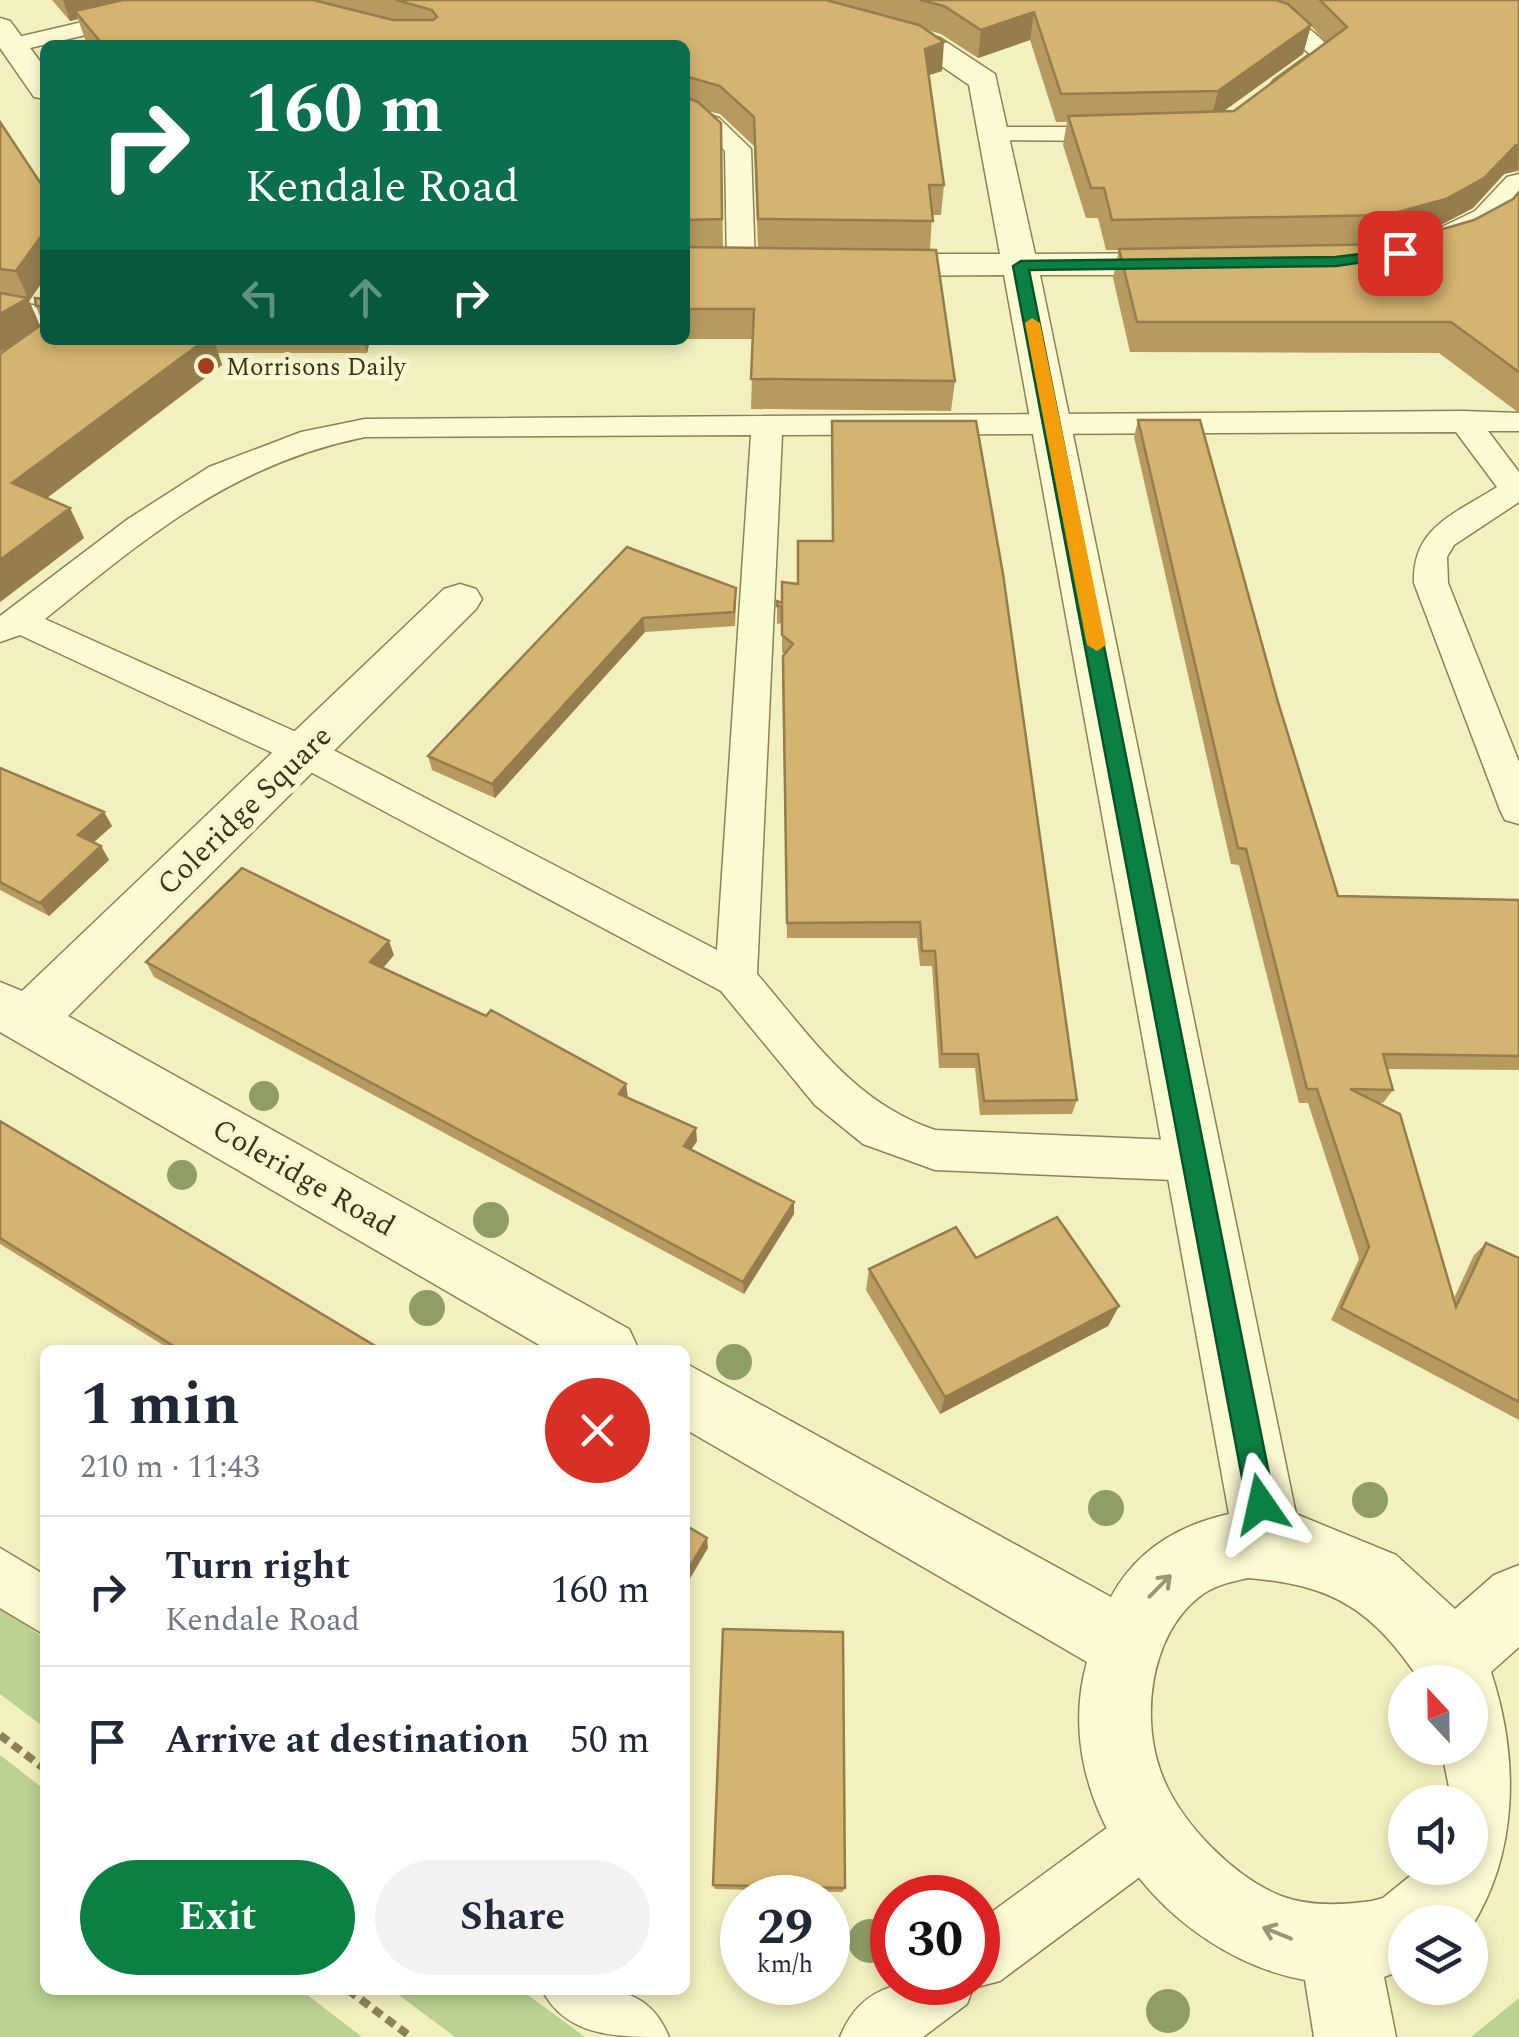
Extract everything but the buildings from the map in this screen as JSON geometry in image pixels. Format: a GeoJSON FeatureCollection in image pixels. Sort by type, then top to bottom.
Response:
{"type":"FeatureCollection","features":[{"type":"Feature","properties":{"kind":"street"},"geometry":{"type":"LineString","coordinates":[[769,0],[929,44],[952,55],[984,81],[1198,1161],[1268,1542]]}},
{"type":"Feature","properties":{"kind":"street"},"geometry":{"type":"LineString","coordinates":[[6,36],[40,83]]}},
{"type":"Feature","properties":{"kind":"street"},"geometry":{"type":"LineString","coordinates":[[1393,255],[1448,239],[1487,218],[1519,184]]}},
{"type":"Feature","properties":{"kind":"street"},"geometry":{"type":"LineString","coordinates":[[704,263],[781,264]]}},
{"type":"Feature","properties":{"kind":"street"},"geometry":{"type":"LineString","coordinates":[[821,264],[1218,263]]}},
{"type":"Feature","properties":{"kind":"street","name":"Coleridge Square"},"geometry":{"type":"LineString","coordinates":[[14,1013],[304,751],[460,600]]}},
{"type":"Feature","properties":{"kind":"street","name":"Coleridge Road"},"geometry":{"type":"LineString","coordinates":[[14,1013],[599,1345]]}},
{"type":"Feature","properties":{"kind":"street"},"geometry":{"type":"LineString","coordinates":[[690,1397],[1123,1643]]}},
{"type":"Feature","properties":{"kind":"street"},"geometry":{"type":"LineString","coordinates":[[1354,2037],[1372,1936],[1286,1939],[1234,1914],[1187,1878],[1151,1832],[1122,1767],[1113,1703],[1123,1643],[1146,1600],[1179,1567],[1221,1548],[1268,1542],[1319,1553],[1369,1577],[1413,1613],[1447,1665]]}},
{"type":"Feature","properties":{"kind":"street"},"geometry":{"type":"LineString","coordinates":[[1473,1665],[1519,1600]]}},
{"type":"Feature","properties":{"kind":"street"},"geometry":{"type":"LineString","coordinates":[[1438,1905],[1454,1885]]}},
{"type":"Feature","properties":{"kind":"lane"},"geometry":{"type":"LineString","coordinates":[[6,36],[206,0]]}},
{"type":"Feature","properties":{"kind":"lane"},"geometry":{"type":"LineString","coordinates":[[1212,0],[1292,24],[1324,54],[1259,102]]}},
{"type":"Feature","properties":{"kind":"lane"},"geometry":{"type":"LineString","coordinates":[[690,116],[710,124],[738,148],[741,264]]}},
{"type":"Feature","properties":{"kind":"lane"},"geometry":{"type":"LineString","coordinates":[[997,135],[1156,134]]}},
{"type":"Feature","properties":{"kind":"lane"},"geometry":{"type":"LineString","coordinates":[[0,309],[40,335]]}},
{"type":"Feature","properties":{"kind":"lane"},"geometry":{"type":"LineString","coordinates":[[1464,420],[1517,488],[1441,538],[1430,557],[1431,583],[1519,810]]}},
{"type":"Feature","properties":{"kind":"lane"},"geometry":{"type":"LineString","coordinates":[[10,625],[177,499],[232,466],[295,441],[365,428],[1519,422]]}},
{"type":"Feature","properties":{"kind":"lane"},"geometry":{"type":"LineString","coordinates":[[736,980],[767,426]]}},
{"type":"Feature","properties":{"kind":"lane"},"geometry":{"type":"LineString","coordinates":[[10,625],[304,751],[736,980],[831,1092],[879,1130],[936,1150],[1198,1161]]}},
{"type":"Feature","properties":{"kind":"lane"},"geometry":{"type":"LineString","coordinates":[[0,1575],[40,1604]]}},
{"type":"Feature","properties":{"kind":"lane"},"geometry":{"type":"LineString","coordinates":[[1000,1943],[1151,1832]]}},
{"type":"Feature","properties":{"kind":"lane"},"geometry":{"type":"LineString","coordinates":[[580,1995],[638,2037]]}},
{"type":"Feature","properties":{"kind":"lane"},"geometry":{"type":"LineString","coordinates":[[871,2037],[915,2005]]}},
{"type":"Feature","properties":{"kind":"path"},"geometry":{"type":"LineString","coordinates":[[0,1735],[40,1765]]}},
{"type":"Feature","properties":{"kind":"path"},"geometry":{"type":"LineString","coordinates":[[355,1995],[411,2037]]}},
{"type":"Feature","properties":{"kind":"green space"},"geometry":{"type":"Polygon","coordinates":[[[0,1606],[40,1635],[40,1724],[0,1694],[0,1606]]]}},
{"type":"Feature","properties":{"kind":"green space"},"geometry":{"type":"Polygon","coordinates":[[[0,1755],[40,1786],[40,1995],[307,1995],[362,2037],[0,2037],[0,1755]]]}},
{"type":"Feature","properties":{"kind":"green space"},"geometry":{"type":"Polygon","coordinates":[[[399,1995],[528,1995],[585,2037],[455,2037],[399,1995]]]}},
{"type":"Feature","properties":{"kind":"green space"},"geometry":{"type":"Polygon","coordinates":[[[1519,1998],[1519,2037],[1471,2037],[1519,1998]]]}},
{"type":"Feature","properties":{"kind":"slow traffic"},"geometry":{"type":"LineString","coordinates":[[1032,323],[1097,645]]}},
{"type":"Feature","properties":{"kind":"place","name":"Morrisons Daily"},"geometry":{"type":"Point","coordinates":[206,366]}},
{"type":"Feature","properties":{"kind":"route"},"geometry":{"type":"LineString","coordinates":[[1261,1504],[1198,1161],[1021,266],[1336,262],[1400,253]]}}]}
